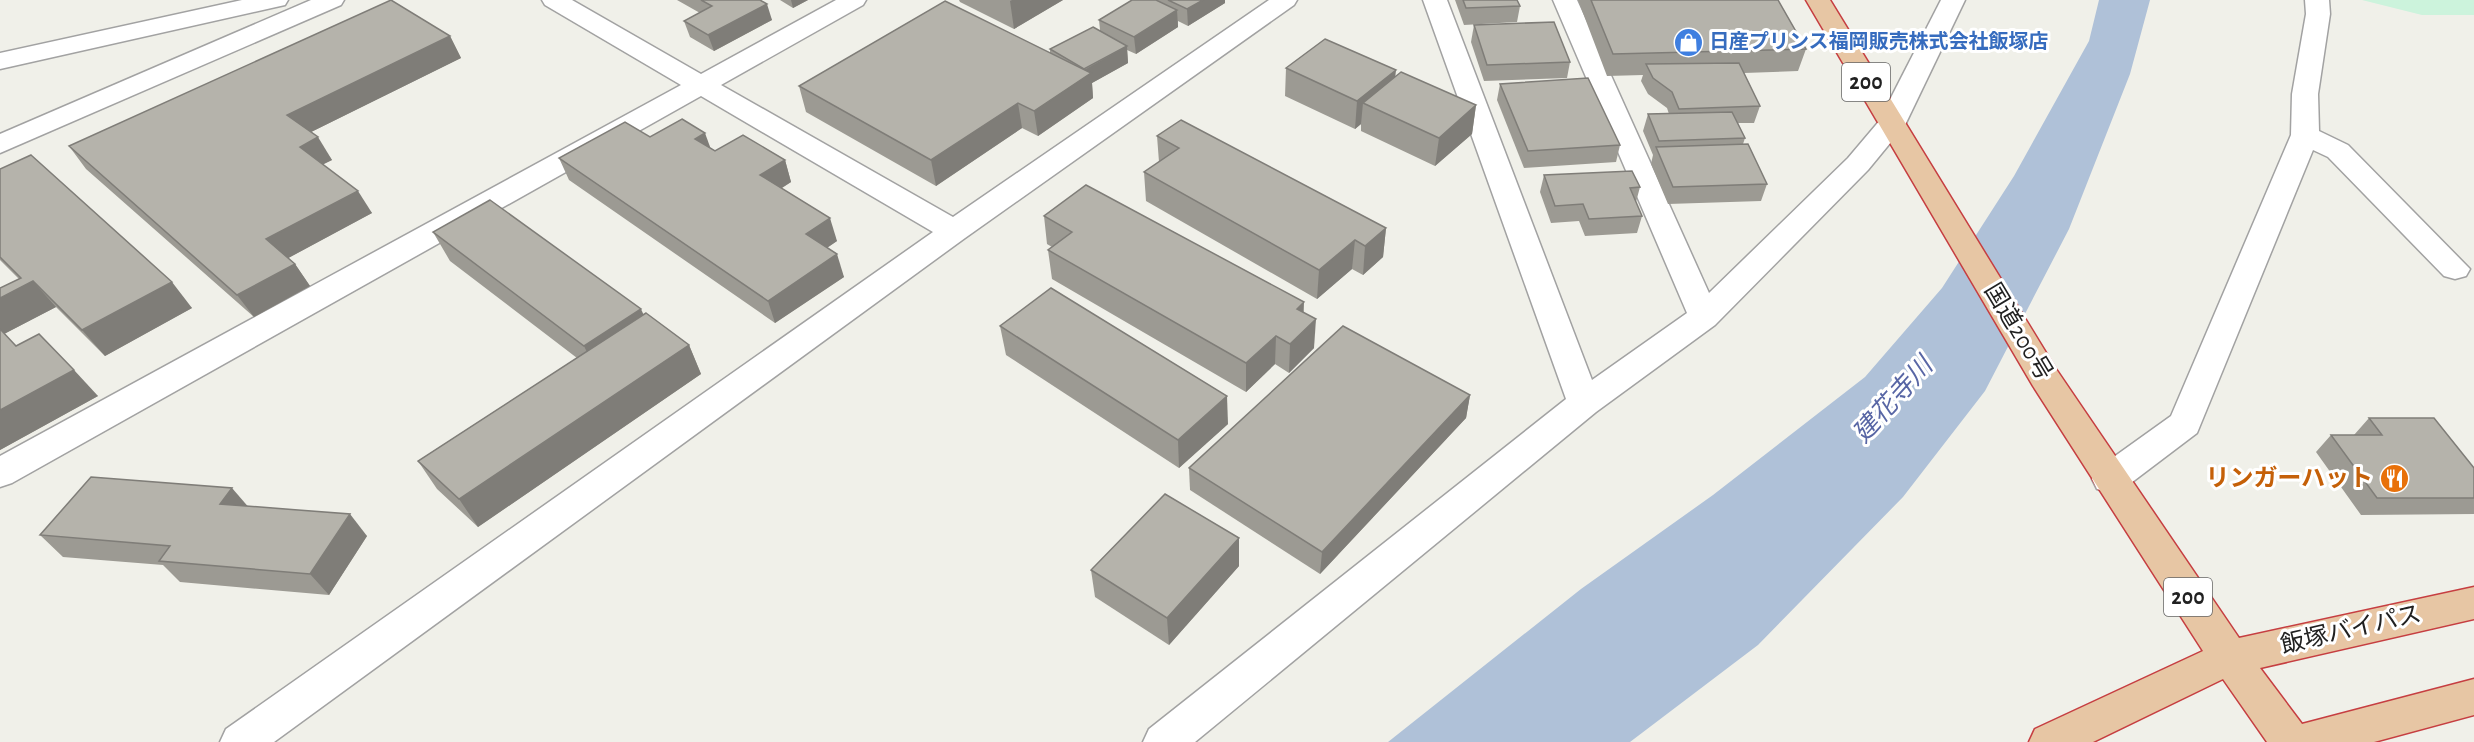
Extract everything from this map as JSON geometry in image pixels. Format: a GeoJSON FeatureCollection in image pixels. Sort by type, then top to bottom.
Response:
{"type":"FeatureCollection","features":[{"type":"Feature","properties":{"kind":"highway","name":"国道200号"},"geometry":{"type":"LineString","coordinates":[[1818,0],[1891,125],[2100,464],[2228,658],[2291,742]]}},
{"type":"Feature","properties":{"kind":"highway","name":"飯塚バイパス"},"geometry":{"type":"LineString","coordinates":[[2228,658],[2474,603]]}},
{"type":"Feature","properties":{"kind":"highway"},"geometry":{"type":"LineString","coordinates":[[2050,742],[2228,658]]}},
{"type":"Feature","properties":{"kind":"highway"},"geometry":{"type":"LineString","coordinates":[[2304,742],[2474,697]]}},
{"type":"Feature","properties":{"kind":"street"},"geometry":{"type":"LineString","coordinates":[[0,61],[276,0]]}},
{"type":"Feature","properties":{"kind":"street"},"geometry":{"type":"LineString","coordinates":[[0,144],[332,0]]}},
{"type":"Feature","properties":{"kind":"street"},"geometry":{"type":"LineString","coordinates":[[554,0],[954,231]]}},
{"type":"Feature","properties":{"kind":"street"},"geometry":{"type":"LineString","coordinates":[[0,474],[854,0]]}},
{"type":"Feature","properties":{"kind":"street"},"geometry":{"type":"LineString","coordinates":[[241,742],[954,231],[1285,0]]}},
{"type":"Feature","properties":{"kind":"street"},"geometry":{"type":"LineString","coordinates":[[1435,0],[1584,403]]}},
{"type":"Feature","properties":{"kind":"street"},"geometry":{"type":"LineString","coordinates":[[1565,0],[1704,317]]}},
{"type":"Feature","properties":{"kind":"street"},"geometry":{"type":"LineString","coordinates":[[1164,742],[1584,403],[1704,317],[1858,164],[1891,125],[1953,0]]}},
{"type":"Feature","properties":{"kind":"street"},"geometry":{"type":"LineString","coordinates":[[2100,464],[2185,424],[2305,135],[2305,94],[2318,14],[2318,0]]}},
{"type":"Feature","properties":{"kind":"street"},"geometry":{"type":"LineString","coordinates":[[2305,135],[2338,151],[2468,275]]}},
{"type":"Feature","properties":{"kind":"green space"},"geometry":{"type":"Polygon","coordinates":[[[2362,0],[2474,0],[2474,15],[2422,15],[2362,0]]]}},
{"type":"Feature","properties":{"kind":"water","name":"建花寺川"},"geometry":{"type":"Polygon","coordinates":[[[2099,0],[2150,0],[2130,74],[2069,229],[1985,391],[1903,497],[1758,645],[1630,742],[1388,742],[1581,589],[1713,495],[1865,377],[1942,288],[2014,176],[2089,41],[2099,0]]]}},
{"type":"Feature","properties":{"kind":"building"},"geometry":{"type":"Polygon","coordinates":[[[391,0],[450,36],[287,115],[318,137],[300,147],[358,191],[266,239],[295,264],[237,295],[69,146],[391,0]]]}},
{"type":"Feature","properties":{"kind":"building"},"geometry":{"type":"Polygon","coordinates":[[[701,0],[760,0],[767,4],[708,35],[684,21],[712,6],[701,0]]]}},
{"type":"Feature","properties":{"kind":"building"},"geometry":{"type":"Polygon","coordinates":[[[1132,0],[1156,0],[1177,10],[1134,37],[1099,20],[1132,0]]]}},
{"type":"Feature","properties":{"kind":"building"},"geometry":{"type":"Polygon","coordinates":[[[1168,0],[1203,0],[1187,9],[1168,0]]]}},
{"type":"Feature","properties":{"kind":"building"},"geometry":{"type":"Polygon","coordinates":[[[1463,0],[1517,0],[1520,6],[1466,8],[1463,0]]]}},
{"type":"Feature","properties":{"kind":"building","name":"日産プリンス福岡販売株式会社飯塚店"},"geometry":{"type":"Polygon","coordinates":[[[1591,0],[1778,0],[1806,49],[1613,54],[1591,0]]]}},
{"type":"Feature","properties":{"kind":"building"},"geometry":{"type":"Polygon","coordinates":[[[945,1],[1091,73],[1034,111],[1018,103],[931,160],[799,86],[945,1]]]}},
{"type":"Feature","properties":{"kind":"building"},"geometry":{"type":"Polygon","coordinates":[[[1554,22],[1570,62],[1487,65],[1474,25],[1554,22]]]}},
{"type":"Feature","properties":{"kind":"building"},"geometry":{"type":"Polygon","coordinates":[[[1093,27],[1127,46],[1084,69],[1050,49],[1093,27]]]}},
{"type":"Feature","properties":{"kind":"building"},"geometry":{"type":"Polygon","coordinates":[[[1325,39],[1396,70],[1357,101],[1286,68],[1325,39]]]}},
{"type":"Feature","properties":{"kind":"building"},"geometry":{"type":"Polygon","coordinates":[[[1739,63],[1760,106],[1679,109],[1672,92],[1653,78],[1646,64],[1739,63]]]}},
{"type":"Feature","properties":{"kind":"building"},"geometry":{"type":"Polygon","coordinates":[[[1401,72],[1476,105],[1439,138],[1363,103],[1401,72]]]}},
{"type":"Feature","properties":{"kind":"building"},"geometry":{"type":"Polygon","coordinates":[[[1588,78],[1620,145],[1528,151],[1500,84],[1588,78]]]}},
{"type":"Feature","properties":{"kind":"building"},"geometry":{"type":"Polygon","coordinates":[[[1732,112],[1745,138],[1659,141],[1648,114],[1732,112]]]}},
{"type":"Feature","properties":{"kind":"building"},"geometry":{"type":"Polygon","coordinates":[[[682,119],[705,133],[695,139],[715,151],[743,135],[785,160],[760,175],[830,218],[806,234],[837,254],[768,301],[559,158],[625,122],[650,137],[682,119]]]}},
{"type":"Feature","properties":{"kind":"building"},"geometry":{"type":"Polygon","coordinates":[[[1181,120],[1386,228],[1365,246],[1355,240],[1319,270],[1144,172],[1179,148],[1157,136],[1181,120]]]}},
{"type":"Feature","properties":{"kind":"building"},"geometry":{"type":"Polygon","coordinates":[[[1748,144],[1767,184],[1673,187],[1656,147],[1748,144]]]}},
{"type":"Feature","properties":{"kind":"building"},"geometry":{"type":"Polygon","coordinates":[[[31,155],[172,282],[82,330],[33,281],[0,298],[0,288],[21,278],[0,257],[0,169],[31,155]]]}},
{"type":"Feature","properties":{"kind":"building"},"geometry":{"type":"Polygon","coordinates":[[[1632,171],[1640,187],[1630,188],[1642,216],[1589,219],[1583,204],[1555,206],[1544,175],[1632,171]]]}},
{"type":"Feature","properties":{"kind":"building"},"geometry":{"type":"Polygon","coordinates":[[[1086,185],[1304,302],[1297,309],[1316,319],[1290,344],[1276,336],[1246,363],[1048,250],[1072,232],[1044,216],[1086,185]]]}},
{"type":"Feature","properties":{"kind":"building"},"geometry":{"type":"Polygon","coordinates":[[[490,200],[641,309],[584,346],[433,232],[490,200]]]}},
{"type":"Feature","properties":{"kind":"building"},"geometry":{"type":"Polygon","coordinates":[[[1051,288],[1227,396],[1178,440],[1000,326],[1051,288]]]}},
{"type":"Feature","properties":{"kind":"building"},"geometry":{"type":"Polygon","coordinates":[[[646,313],[689,345],[459,499],[418,461],[646,313]]]}},
{"type":"Feature","properties":{"kind":"building"},"geometry":{"type":"Polygon","coordinates":[[[1343,326],[1470,395],[1322,552],[1189,468],[1343,326]]]}},
{"type":"Feature","properties":{"kind":"building"},"geometry":{"type":"Polygon","coordinates":[[[0,329],[16,346],[39,334],[74,370],[0,410],[0,329]]]}},
{"type":"Feature","properties":{"kind":"building","name":"リンガーハット"},"geometry":{"type":"Polygon","coordinates":[[[2369,418],[2434,418],[2474,468],[2474,498],[2377,498],[2331,435],[2382,435],[2369,418]]]}},
{"type":"Feature","properties":{"kind":"building"},"geometry":{"type":"Polygon","coordinates":[[[91,477],[232,488],[220,504],[350,514],[310,574],[159,561],[170,546],[40,535],[91,477]]]}},
{"type":"Feature","properties":{"kind":"building"},"geometry":{"type":"Polygon","coordinates":[[[1165,494],[1239,538],[1167,618],[1091,570],[1165,494]]]}},
{"type":"Feature","properties":{"kind":"place","name":"日産プリンス福岡販売株式会社飯塚店"},"geometry":{"type":"Point","coordinates":[1688,42]}},
{"type":"Feature","properties":{"kind":"place","name":"リンガーハット"},"geometry":{"type":"Point","coordinates":[2394,479]}}]}
